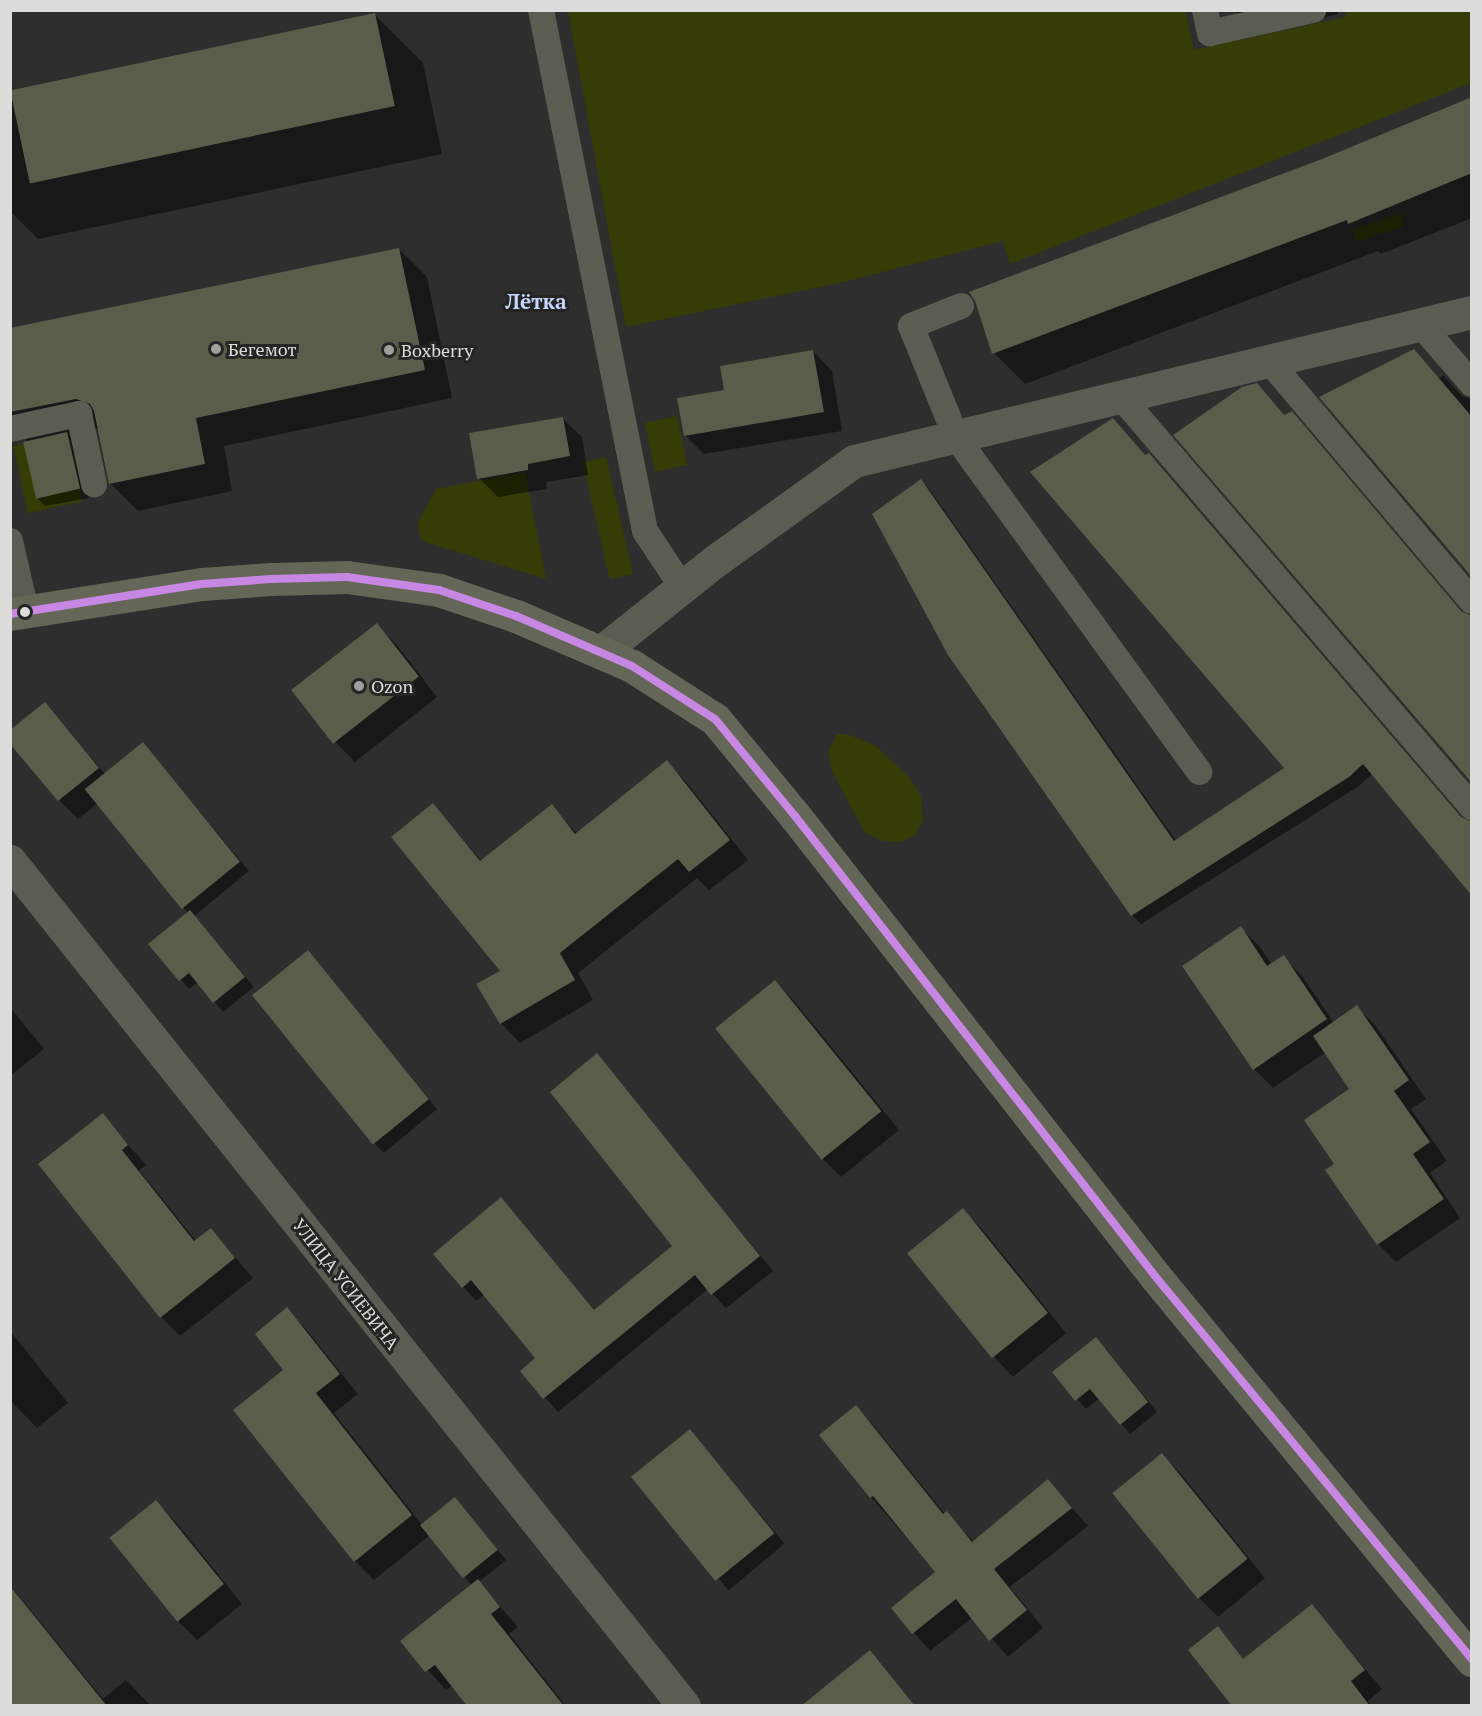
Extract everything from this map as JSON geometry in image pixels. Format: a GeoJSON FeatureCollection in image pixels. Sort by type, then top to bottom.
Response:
{"type":"FeatureCollection","features":[{"type":"Feature","properties":{"kind":"street"},"geometry":{"type":"LineString","coordinates":[[601,652],[682,587],[854,461],[1472,312]]}},
{"type":"Feature","properties":{"kind":"street"},"geometry":{"type":"LineString","coordinates":[[18,613],[202,584],[347,577],[438,590],[516,616],[632,666],[715,719],[795,816],[1155,1276],[1472,1660]]}},
{"type":"Feature","properties":{"kind":"street","name":"УЛИЦА УСИЕВИЧА"},"geometry":{"type":"LineString","coordinates":[[10,861],[684,1706]]}},
{"type":"Feature","properties":{"kind":"lane"},"geometry":{"type":"LineString","coordinates":[[541,10],[645,531],[682,587]]}},
{"type":"Feature","properties":{"kind":"lane"},"geometry":{"type":"LineString","coordinates":[[1205,10],[1210,33],[1313,10]]}},
{"type":"Feature","properties":{"kind":"lane"},"geometry":{"type":"LineString","coordinates":[[961,306],[911,326],[956,437],[1199,772]]}},
{"type":"Feature","properties":{"kind":"lane"},"geometry":{"type":"LineString","coordinates":[[1421,325],[1472,384]]}},
{"type":"Feature","properties":{"kind":"lane"},"geometry":{"type":"LineString","coordinates":[[1269,362],[1472,601]]}},
{"type":"Feature","properties":{"kind":"lane"},"geometry":{"type":"LineString","coordinates":[[1121,397],[1472,807]]}},
{"type":"Feature","properties":{"kind":"lane"},"geometry":{"type":"LineString","coordinates":[[10,429],[79,414],[94,484]]}},
{"type":"Feature","properties":{"kind":"lane"},"geometry":{"type":"LineString","coordinates":[[10,541],[18,613]]}},
{"type":"Feature","properties":{"kind":"green space"},"geometry":{"type":"Polygon","coordinates":[[[568,11],[1185,11],[1194,50],[1346,17],[1345,11],[1471,11],[1471,83],[1010,264],[1003,241],[839,283],[626,327],[568,11]]]}},
{"type":"Feature","properties":{"kind":"green space"},"geometry":{"type":"Polygon","coordinates":[[[1400,214],[1404,226],[1356,242],[1352,229],[1400,214]]]}},
{"type":"Feature","properties":{"kind":"green space"},"geometry":{"type":"Polygon","coordinates":[[[677,416],[687,465],[655,472],[645,423],[677,416]]]}},
{"type":"Feature","properties":{"kind":"green space"},"geometry":{"type":"Polygon","coordinates":[[[68,434],[82,501],[28,513],[13,446],[68,434]]]}},
{"type":"Feature","properties":{"kind":"green space"},"geometry":{"type":"Polygon","coordinates":[[[606,457],[633,574],[610,579],[583,462],[606,457]]]}},
{"type":"Feature","properties":{"kind":"green space"},"geometry":{"type":"Polygon","coordinates":[[[525,472],[546,579],[425,542],[420,537],[417,524],[436,489],[525,472]]]}},
{"type":"Feature","properties":{"kind":"green space"},"geometry":{"type":"Polygon","coordinates":[[[837,734],[847,734],[876,746],[910,778],[921,796],[923,820],[915,835],[901,842],[883,841],[865,833],[833,773],[828,752],[837,734]]]}},
{"type":"Feature","properties":{"kind":"building"},"geometry":{"type":"Polygon","coordinates":[[[375,13],[395,106],[30,183],[10,91],[375,13]]]}},
{"type":"Feature","properties":{"kind":"building"},"geometry":{"type":"Polygon","coordinates":[[[1472,97],[1472,173],[1348,224],[1347,220],[992,354],[975,301],[969,292],[1322,159],[1472,97]]]}},
{"type":"Feature","properties":{"kind":"building","name":"Бегемот"},"geometry":{"type":"Polygon","coordinates":[[[399,248],[425,370],[196,418],[205,464],[109,484],[94,411],[90,404],[76,399],[10,412],[10,328],[399,248]]]}},
{"type":"Feature","properties":{"kind":"building"},"geometry":{"type":"Polygon","coordinates":[[[1414,349],[1472,417],[1472,577],[1319,397],[1414,349]]]}},
{"type":"Feature","properties":{"kind":"building"},"geometry":{"type":"Polygon","coordinates":[[[813,350],[824,412],[684,436],[677,398],[724,390],[720,366],[813,350]]]}},
{"type":"Feature","properties":{"kind":"building"},"geometry":{"type":"Polygon","coordinates":[[[1257,383],[1284,415],[1292,411],[1461,611],[1472,616],[1472,783],[1173,435],[1242,387],[1257,383]]]}},
{"type":"Feature","properties":{"kind":"building"},"geometry":{"type":"Polygon","coordinates":[[[563,417],[570,456],[528,464],[528,470],[477,479],[469,433],[563,417]]]}},
{"type":"Feature","properties":{"kind":"building"},"geometry":{"type":"Polygon","coordinates":[[[1113,418],[1145,455],[1149,453],[1461,817],[1472,822],[1472,896],[1363,764],[1349,777],[1131,916],[948,655],[872,514],[921,479],[1174,841],[1284,768],[1030,472],[1113,418]]]}},
{"type":"Feature","properties":{"kind":"building"},"geometry":{"type":"Polygon","coordinates":[[[67,432],[80,489],[36,499],[23,442],[67,432]]]}},
{"type":"Feature","properties":{"kind":"building"},"geometry":{"type":"Polygon","coordinates":[[[377,623],[419,677],[333,744],[291,690],[377,623]]]}},
{"type":"Feature","properties":{"kind":"building"},"geometry":{"type":"Polygon","coordinates":[[[45,702],[99,768],[58,801],[10,744],[10,730],[45,702]]]}},
{"type":"Feature","properties":{"kind":"building"},"geometry":{"type":"Polygon","coordinates":[[[143,742],[240,862],[182,909],[85,789],[143,742]]]}},
{"type":"Feature","properties":{"kind":"building"},"geometry":{"type":"Polygon","coordinates":[[[667,760],[730,840],[689,872],[678,859],[560,953],[575,980],[500,1024],[476,984],[500,971],[391,837],[433,803],[480,861],[552,804],[575,834],[667,760]]]}},
{"type":"Feature","properties":{"kind":"building"},"geometry":{"type":"Polygon","coordinates":[[[190,910],[245,977],[213,1003],[189,973],[179,981],[148,944],[190,910]]]}},
{"type":"Feature","properties":{"kind":"building"},"geometry":{"type":"Polygon","coordinates":[[[1241,926],[1267,966],[1284,955],[1327,1019],[1253,1070],[1182,966],[1241,926]]]}},
{"type":"Feature","properties":{"kind":"building"},"geometry":{"type":"Polygon","coordinates":[[[308,950],[429,1099],[373,1145],[252,995],[308,950]]]}},
{"type":"Feature","properties":{"kind":"building"},"geometry":{"type":"Polygon","coordinates":[[[775,980],[881,1111],[822,1160],[715,1028],[775,980]]]}},
{"type":"Feature","properties":{"kind":"building"},"geometry":{"type":"Polygon","coordinates":[[[1357,1005],[1409,1080],[1394,1091],[1430,1142],[1413,1154],[1444,1199],[1377,1245],[1325,1170],[1334,1164],[1304,1120],[1349,1089],[1313,1036],[1357,1005]]]}},
{"type":"Feature","properties":{"kind":"building"},"geometry":{"type":"Polygon","coordinates":[[[597,1053],[760,1256],[711,1295],[695,1275],[543,1399],[520,1371],[535,1358],[471,1280],[462,1288],[433,1254],[501,1197],[594,1310],[672,1246],[550,1092],[597,1053]]]}},
{"type":"Feature","properties":{"kind":"building"},"geometry":{"type":"Polygon","coordinates":[[[103,1113],[128,1145],[122,1150],[194,1241],[211,1228],[235,1258],[160,1318],[38,1164],[103,1113]]]}},
{"type":"Feature","properties":{"kind":"building"},"geometry":{"type":"Polygon","coordinates":[[[963,1208],[1048,1313],[992,1358],[907,1253],[963,1208]]]}},
{"type":"Feature","properties":{"kind":"building"},"geometry":{"type":"Polygon","coordinates":[[[287,1307],[340,1374],[316,1393],[412,1515],[354,1562],[233,1410],[283,1370],[255,1334],[287,1307]]]}},
{"type":"Feature","properties":{"kind":"building"},"geometry":{"type":"Polygon","coordinates":[[[1096,1337],[1148,1402],[1120,1425],[1090,1389],[1075,1401],[1052,1372],[1096,1337]]]}},
{"type":"Feature","properties":{"kind":"building"},"geometry":{"type":"Polygon","coordinates":[[[856,1405],[943,1514],[947,1511],[972,1542],[1048,1479],[1072,1508],[994,1569],[1027,1610],[989,1641],[956,1599],[912,1634],[891,1608],[935,1572],[819,1435],[856,1405]]]}},
{"type":"Feature","properties":{"kind":"building"},"geometry":{"type":"Polygon","coordinates":[[[690,1429],[774,1533],[715,1581],[631,1477],[690,1429]]]}},
{"type":"Feature","properties":{"kind":"building"},"geometry":{"type":"Polygon","coordinates":[[[1162,1453],[1248,1559],[1198,1599],[1112,1493],[1162,1453]]]}},
{"type":"Feature","properties":{"kind":"building"},"geometry":{"type":"Polygon","coordinates":[[[455,1497],[498,1550],[463,1578],[420,1525],[455,1497]]]}},
{"type":"Feature","properties":{"kind":"building"},"geometry":{"type":"Polygon","coordinates":[[[156,1500],[224,1584],[177,1622],[109,1538],[156,1500]]]}},
{"type":"Feature","properties":{"kind":"building"},"geometry":{"type":"Polygon","coordinates":[[[478,1579],[500,1607],[491,1614],[564,1706],[467,1706],[435,1665],[425,1672],[400,1641],[478,1579]]]}},
{"type":"Feature","properties":{"kind":"building"},"geometry":{"type":"Polygon","coordinates":[[[10,1586],[107,1706],[10,1706],[10,1586]]]}},
{"type":"Feature","properties":{"kind":"building"},"geometry":{"type":"Polygon","coordinates":[[[1312,1604],[1365,1670],[1351,1681],[1370,1706],[1232,1706],[1188,1650],[1218,1626],[1243,1659],[1312,1604]]]}},
{"type":"Feature","properties":{"kind":"building"},"geometry":{"type":"Polygon","coordinates":[[[870,1650],[915,1706],[801,1706],[870,1650]]]}},
{"type":"Feature","properties":{"kind":"transit line"},"geometry":{"type":"LineString","coordinates":[[10,614],[202,584],[271,579],[347,577],[439,590],[516,616],[632,666],[715,719],[795,816],[1155,1276],[1472,1659]]}},
{"type":"Feature","properties":{"kind":"place","name":"Бегемот"},"geometry":{"type":"Point","coordinates":[216,349]}},
{"type":"Feature","properties":{"kind":"place","name":"Boxberry"},"geometry":{"type":"Point","coordinates":[389,350]}},
{"type":"Feature","properties":{"kind":"place","name":"Ozon"},"geometry":{"type":"Point","coordinates":[359,686]}},
{"type":"Feature","properties":{"kind":"district","name":"Лётка"},"geometry":{"type":"Point","coordinates":[536,301]}}]}
